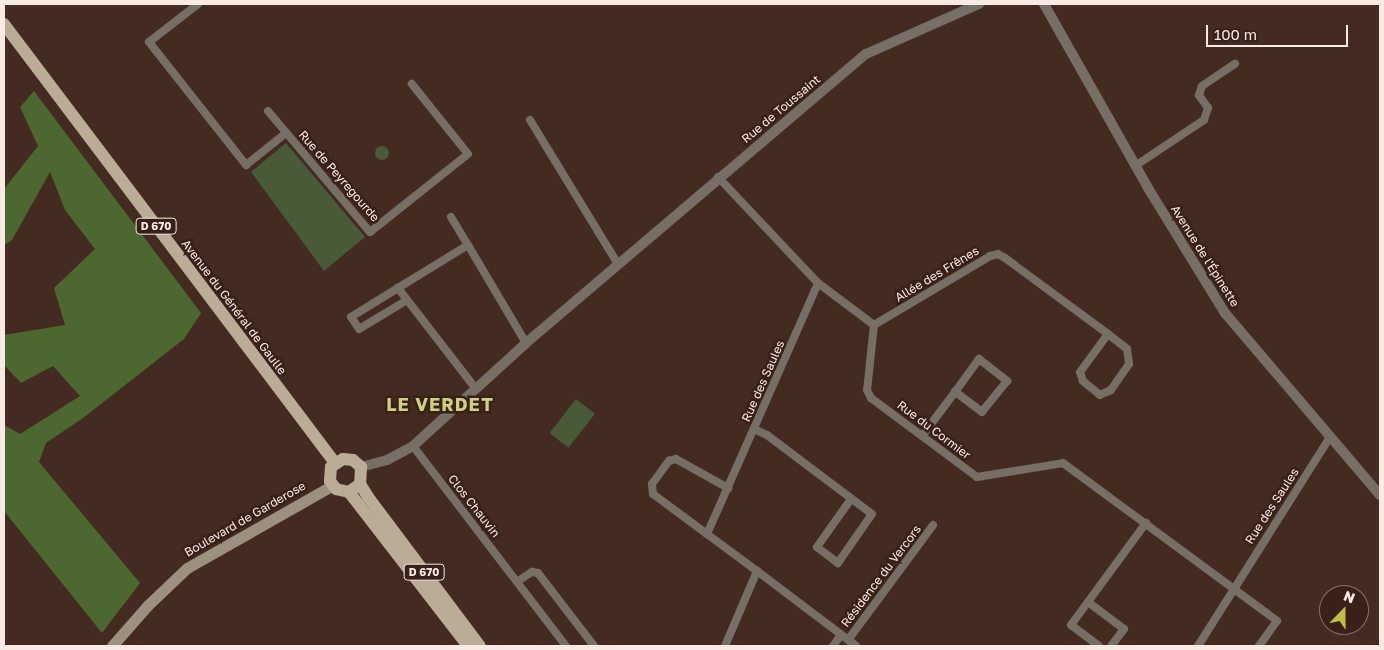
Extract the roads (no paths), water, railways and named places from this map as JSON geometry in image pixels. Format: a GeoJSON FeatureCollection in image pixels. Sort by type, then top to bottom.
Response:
{"type":"FeatureCollection","features":[{"type":"Feature","properties":{"kind":"main road","name":"Avenue du Général de Gaulle"},"geometry":{"type":"LineString","coordinates":[[4,24],[334,463]]}},
{"type":"Feature","properties":{"kind":"main road"},"geometry":{"type":"LineString","coordinates":[[348,459],[361,467],[360,484],[349,492],[332,485],[330,471],[334,463],[348,459]]}},
{"type":"Feature","properties":{"kind":"main road","name":"D 670"},"geometry":{"type":"LineString","coordinates":[[360,484],[480,646]]}},
{"type":"Feature","properties":{"kind":"main road","name":"Boulevard de Garderose"},"geometry":{"type":"LineString","coordinates":[[112,646],[148,605],[187,568],[332,485]]}},
{"type":"Feature","properties":{"kind":"main road","name":"D 670"},"geometry":{"type":"LineString","coordinates":[[349,492],[468,646]]}},
{"type":"Feature","properties":{"kind":"street","name":"Rue de Peyregourde"},"geometry":{"type":"LineString","coordinates":[[198,4],[149,42],[246,165],[286,133]]}},
{"type":"Feature","properties":{"kind":"street","name":"Rue de Toussaint"},"geometry":{"type":"LineString","coordinates":[[361,467],[387,460],[413,446],[526,343],[718,177],[866,54],[979,4]]}},
{"type":"Feature","properties":{"kind":"street","name":"Avenue de l'Épinette"},"geometry":{"type":"LineString","coordinates":[[1044,4],[1135,166],[1225,313],[1380,495]]}},
{"type":"Feature","properties":{"kind":"street"},"geometry":{"type":"LineString","coordinates":[[1135,166],[1204,120],[1209,112],[1200,95],[1202,86],[1235,64]]}},
{"type":"Feature","properties":{"kind":"street","name":"Rue de Peyregourde"},"geometry":{"type":"LineString","coordinates":[[268,111],[370,232],[468,154],[412,84]]}},
{"type":"Feature","properties":{"kind":"street"},"geometry":{"type":"LineString","coordinates":[[530,120],[618,264]]}},
{"type":"Feature","properties":{"kind":"street"},"geometry":{"type":"LineString","coordinates":[[718,177],[818,282],[874,325]]}},
{"type":"Feature","properties":{"kind":"street"},"geometry":{"type":"LineString","coordinates":[[452,216],[526,343]]}},
{"type":"Feature","properties":{"kind":"street"},"geometry":{"type":"LineString","coordinates":[[407,300],[360,329],[351,317],[468,245]]}},
{"type":"Feature","properties":{"kind":"street","name":"Allée des Frênes"},"geometry":{"type":"LineString","coordinates":[[874,325],[990,256],[998,254],[1108,334],[1127,349],[1129,364],[1111,390],[1100,395],[1083,381],[1080,372],[1108,334]]}},
{"type":"Feature","properties":{"kind":"street","name":"Rue des Saules"},"geometry":{"type":"LineString","coordinates":[[707,534],[818,282]]}},
{"type":"Feature","properties":{"kind":"street"},"geometry":{"type":"LineString","coordinates":[[398,288],[476,389]]}},
{"type":"Feature","properties":{"kind":"street","name":"Rue du Cormier"},"geometry":{"type":"LineString","coordinates":[[874,325],[867,390],[871,398],[977,477],[1062,463],[1233,588]]}},
{"type":"Feature","properties":{"kind":"street"},"geometry":{"type":"LineString","coordinates":[[922,436],[979,359],[1007,381],[982,412],[955,392]]}},
{"type":"Feature","properties":{"kind":"street"},"geometry":{"type":"LineString","coordinates":[[754,429],[767,435],[872,514],[838,563],[817,547],[851,499]]}},
{"type":"Feature","properties":{"kind":"street","name":"Rue des Saules"},"geometry":{"type":"LineString","coordinates":[[1198,646],[1330,437]]}},
{"type":"Feature","properties":{"kind":"street","name":"Clos Chauvin"},"geometry":{"type":"LineString","coordinates":[[413,446],[566,646]]}},
{"type":"Feature","properties":{"kind":"street"},"geometry":{"type":"LineString","coordinates":[[728,488],[676,458],[668,461],[652,484],[653,494],[856,646]]}},
{"type":"Feature","properties":{"kind":"street"},"geometry":{"type":"LineString","coordinates":[[1099,646],[1071,625],[1146,524]]}},
{"type":"Feature","properties":{"kind":"street","name":"Résidence du Vercors"},"geometry":{"type":"LineString","coordinates":[[833,646],[844,638],[933,525]]}},
{"type":"Feature","properties":{"kind":"street"},"geometry":{"type":"LineString","coordinates":[[725,646],[757,571]]}},
{"type":"Feature","properties":{"kind":"street"},"geometry":{"type":"LineString","coordinates":[[518,581],[532,572],[538,573],[594,646]]}},
{"type":"Feature","properties":{"kind":"street"},"geometry":{"type":"LineString","coordinates":[[1233,588],[1277,621],[1259,646]]}},
{"type":"Feature","properties":{"kind":"street"},"geometry":{"type":"LineString","coordinates":[[1088,602],[1124,629],[1111,646]]}},
{"type":"Feature","properties":{"kind":"district","name":"LE VERDET"},"geometry":{"type":"Point","coordinates":[440,404]}}]}
